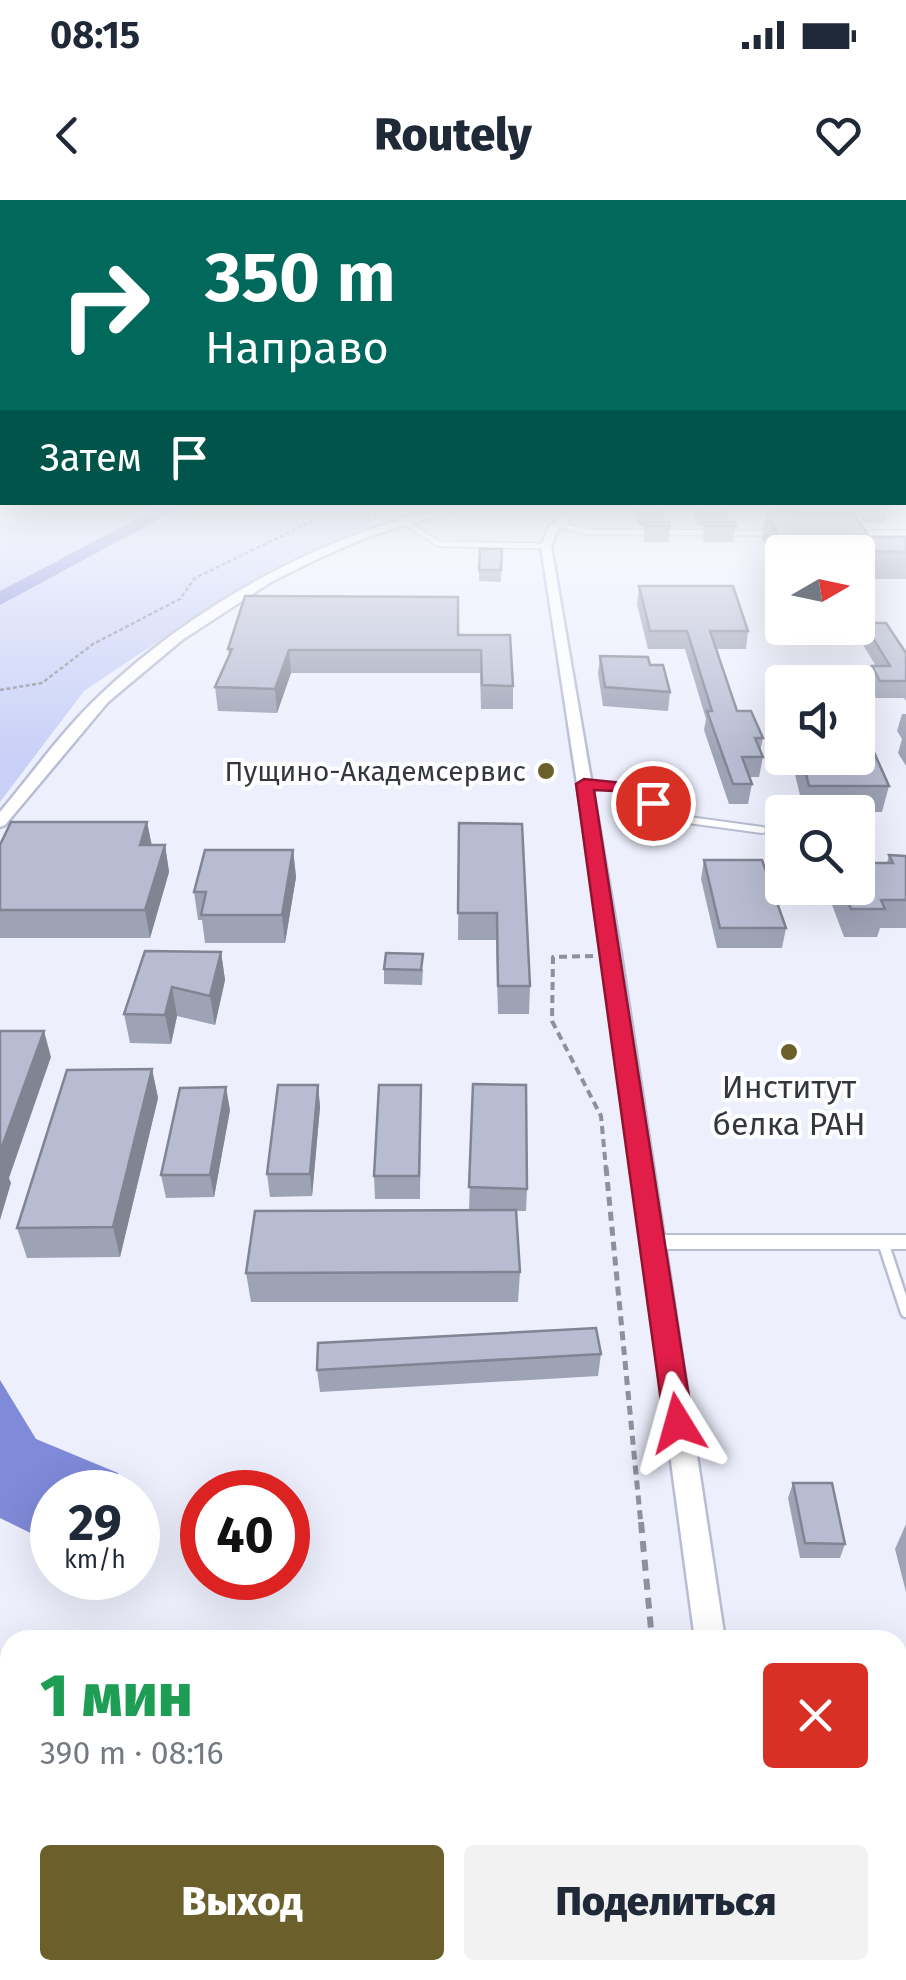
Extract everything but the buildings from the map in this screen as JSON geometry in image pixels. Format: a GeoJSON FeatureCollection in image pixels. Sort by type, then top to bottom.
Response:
{"type":"FeatureCollection","features":[{"type":"Feature","properties":{"kind":"street"},"geometry":{"type":"LineString","coordinates":[[0,822],[102,700],[154,655],[255,591]]}},
{"type":"Feature","properties":{"kind":"street"},"geometry":{"type":"LineString","coordinates":[[553,591],[612,955],[709,1630]]}},
{"type":"Feature","properties":{"kind":"street"},"geometry":{"type":"LineString","coordinates":[[652,1242],[906,1242]]}},
{"type":"Feature","properties":{"kind":"lane"},"geometry":{"type":"LineString","coordinates":[[584,784],[617,786],[674,818],[762,830]]}},
{"type":"Feature","properties":{"kind":"lane"},"geometry":{"type":"LineString","coordinates":[[882,1242],[906,1312]]}},
{"type":"Feature","properties":{"kind":"path"},"geometry":{"type":"LineString","coordinates":[[0,690],[42,683],[93,644],[180,599],[186,591]]}},
{"type":"Feature","properties":{"kind":"path"},"geometry":{"type":"LineString","coordinates":[[612,955],[553,957],[552,1021],[601,1116],[651,1630]]}},
{"type":"Feature","properties":{"kind":"shaded area"},"geometry":{"type":"Polygon","coordinates":[[[0,591],[234,591],[84,691],[0,802],[0,591]]]}},
{"type":"Feature","properties":{"kind":"water"},"geometry":{"type":"Polygon","coordinates":[[[0,1380],[36,1439],[111,1470],[30,1470],[30,1533],[0,1518],[0,1380]]]}},
{"type":"Feature","properties":{"kind":"waterway"},"geometry":{"type":"LineString","coordinates":[[0,599],[15,591]]}},
{"type":"Feature","properties":{"kind":"place","name":"Пущино-Академсервис"},"geometry":{"type":"Point","coordinates":[546,771]}},
{"type":"Feature","properties":{"kind":"place","name":"Институт белка РАН"},"geometry":{"type":"Point","coordinates":[789,1052]}},
{"type":"Feature","properties":{"kind":"route"},"geometry":{"type":"LineString","coordinates":[[653,803],[617,786],[584,784],[678,1423]]}}]}
